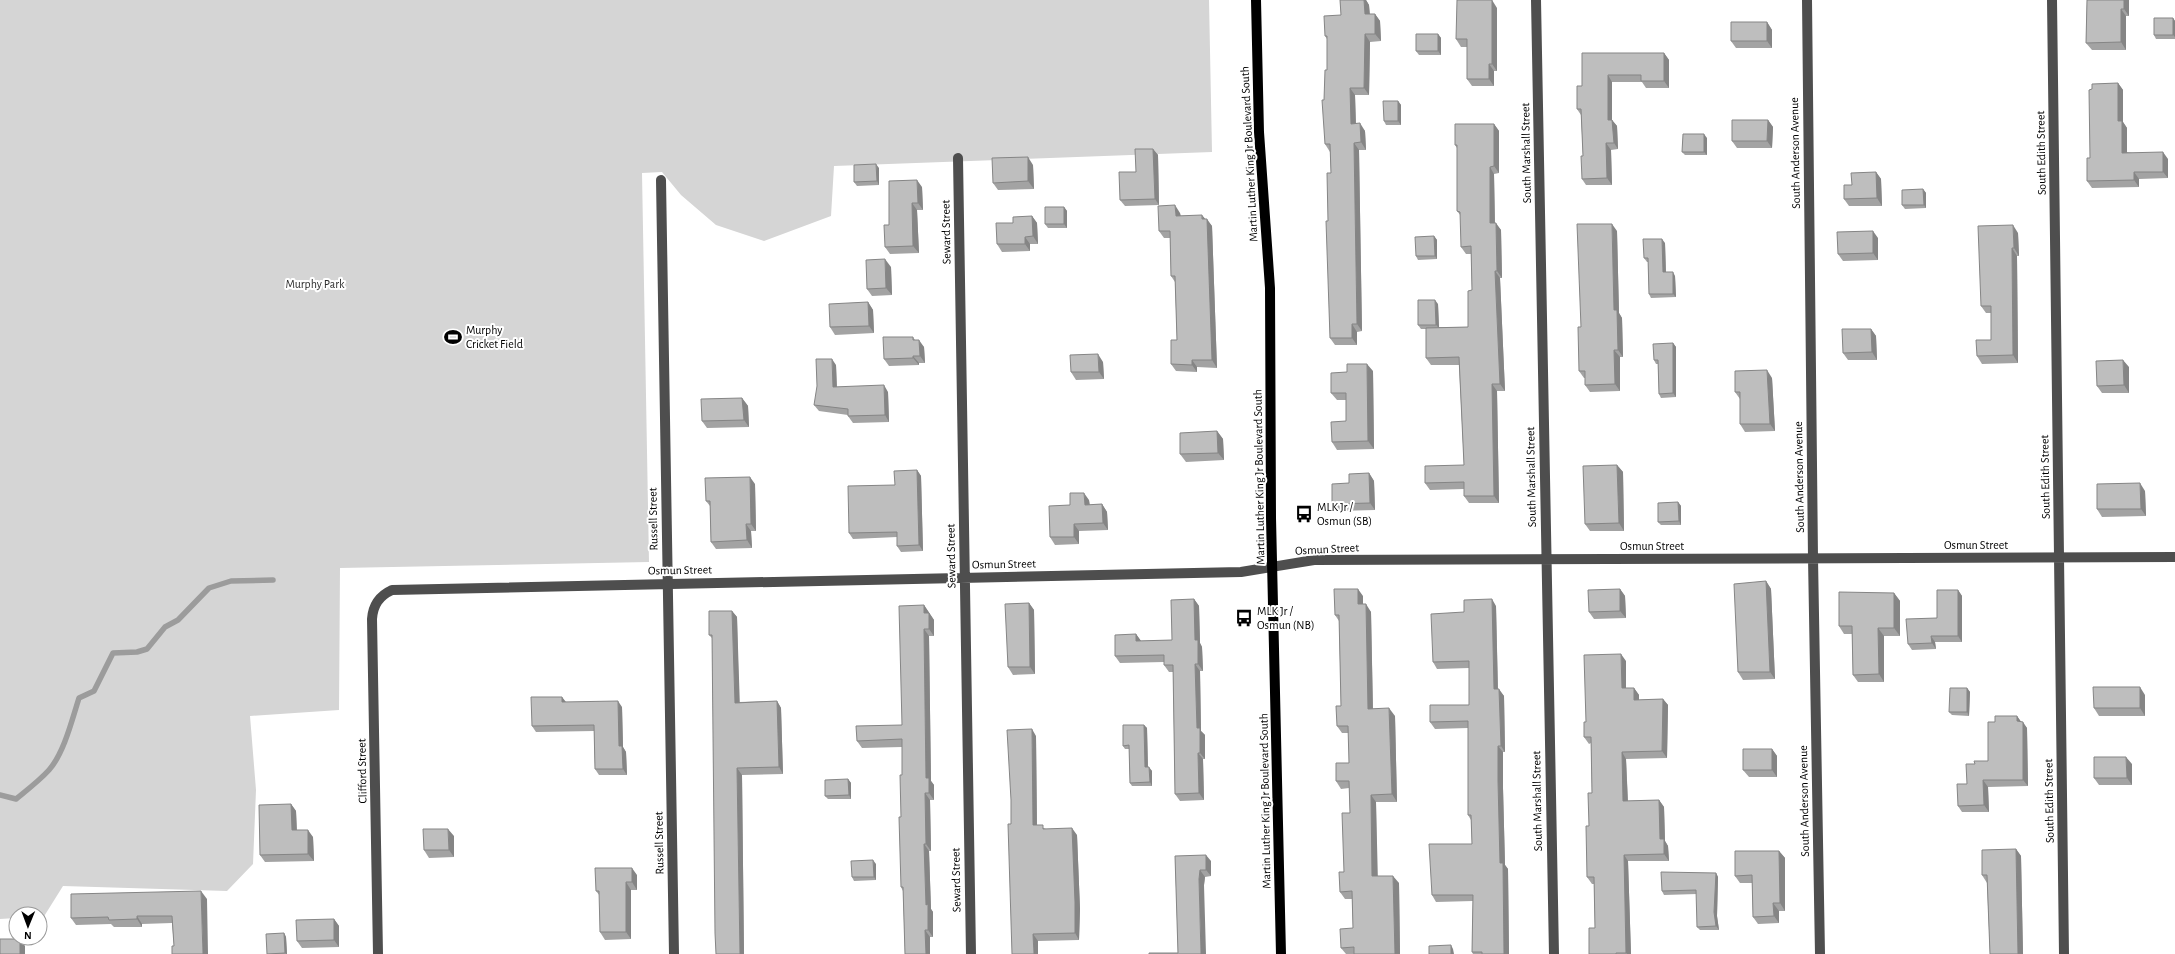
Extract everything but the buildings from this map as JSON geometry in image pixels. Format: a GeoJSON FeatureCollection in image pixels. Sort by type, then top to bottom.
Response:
{"type":"FeatureCollection","features":[{"type":"Feature","properties":{"kind":"main road","name":"Martin Luther King Jr Boulevard South"},"geometry":{"type":"LineString","coordinates":[[1256,0],[1259,132],[1270,288],[1273,567],[1281,954]]}},
{"type":"Feature","properties":{"kind":"street","name":"South Marshall Street"},"geometry":{"type":"LineString","coordinates":[[1536,0],[1545,559],[1554,954]]}},
{"type":"Feature","properties":{"kind":"street","name":"South Anderson Avenue"},"geometry":{"type":"LineString","coordinates":[[1807,0],[1812,558],[1820,954]]}},
{"type":"Feature","properties":{"kind":"street","name":"South Edith Street"},"geometry":{"type":"LineString","coordinates":[[2052,0],[2064,954]]}},
{"type":"Feature","properties":{"kind":"street","name":"Seward Street"},"geometry":{"type":"LineString","coordinates":[[958,158],[971,954]]}},
{"type":"Feature","properties":{"kind":"street","name":"Russell Street"},"geometry":{"type":"LineString","coordinates":[[661,180],[674,954]]}},
{"type":"Feature","properties":{"kind":"street","name":"Osmun Street"},"geometry":{"type":"LineString","coordinates":[[386,593],[404,589],[1241,572],[1314,560],[2175,557]]}},
{"type":"Feature","properties":{"kind":"street","name":"Clifford Street"},"geometry":{"type":"LineString","coordinates":[[378,954],[372,619],[375,604],[386,593]]}},
{"type":"Feature","properties":{"kind":"green space","name":"Murphy Park"},"geometry":{"type":"Polygon","coordinates":[[[0,0],[1209,0],[1212,152],[834,166],[831,216],[764,241],[716,225],[681,195],[662,172],[642,173],[649,562],[340,568],[339,710],[250,716],[256,790],[253,864],[227,891],[63,886],[48,910],[48,906],[8,906],[8,918],[0,919],[0,0]]]}},
{"type":"Feature","properties":{"kind":"waterway"},"geometry":{"type":"LineString","coordinates":[[0,795],[16,799],[49,770],[63,746],[79,698],[94,691],[113,653],[137,652],[147,649],[165,627],[178,620],[209,588],[231,581],[273,580]]}},
{"type":"Feature","properties":{"kind":"place","name":"Murphy Cricket Field"},"geometry":{"type":"Point","coordinates":[453,337]}},
{"type":"Feature","properties":{"kind":"place","name":"MLK Jr / Osmun (SB)"},"geometry":{"type":"Point","coordinates":[1304,514]}},
{"type":"Feature","properties":{"kind":"place","name":"MLK Jr / Osmun (NB)"},"geometry":{"type":"Point","coordinates":[1244,618]}}]}
